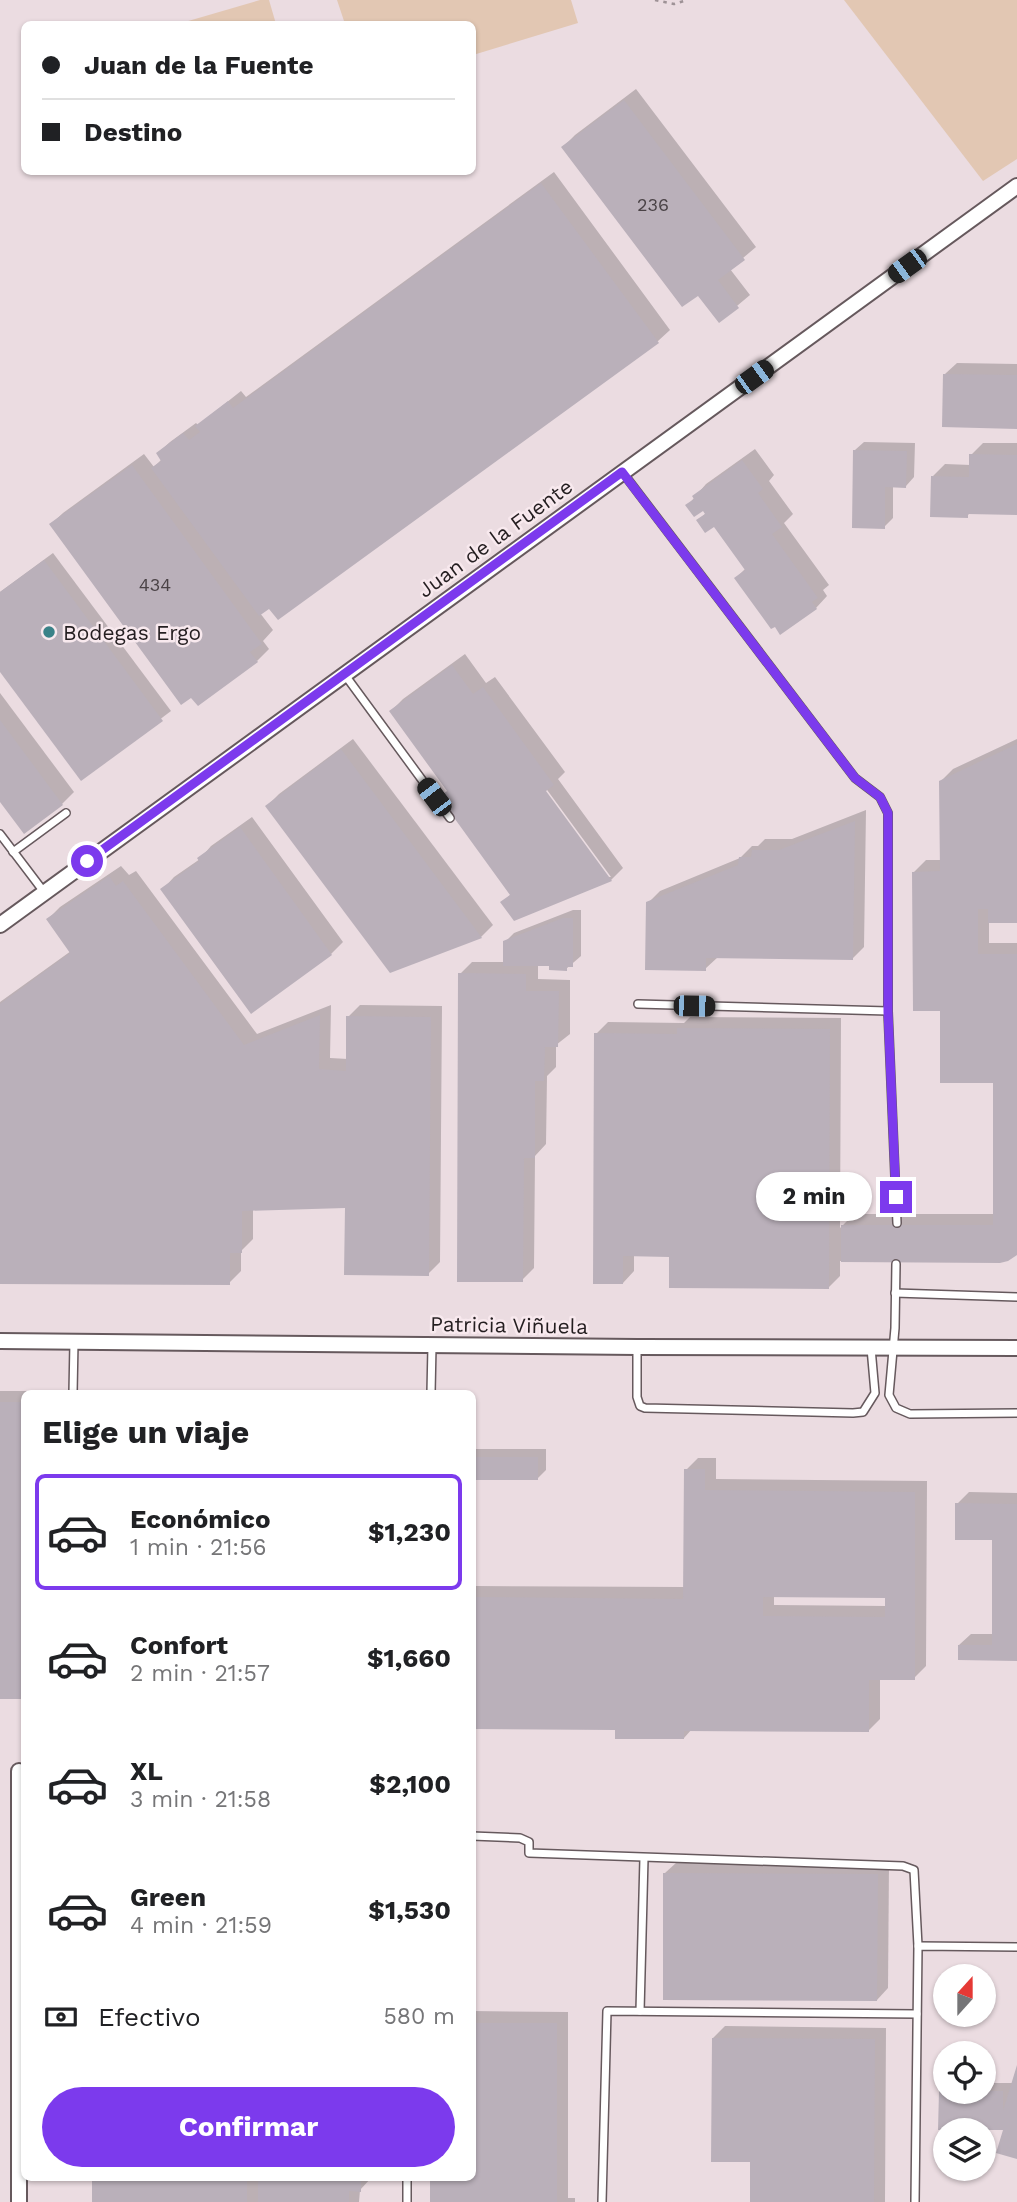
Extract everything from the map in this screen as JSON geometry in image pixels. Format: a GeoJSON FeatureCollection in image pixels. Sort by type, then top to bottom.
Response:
{"type":"FeatureCollection","features":[{"type":"Feature","properties":{"kind":"street","name":"Juan de la Fuente"},"geometry":{"type":"LineString","coordinates":[[0,925],[1017,186]]}},
{"type":"Feature","properties":{"kind":"street","name":"Patricia Viñuela"},"geometry":{"type":"LineString","coordinates":[[0,1341],[1017,1348]]}},
{"type":"Feature","properties":{"kind":"street"},"geometry":{"type":"LineString","coordinates":[[19,1770],[21,2023]]}},
{"type":"Feature","properties":{"kind":"street"},"geometry":{"type":"LineString","coordinates":[[19,2202],[21,2167]]}},
{"type":"Feature","properties":{"kind":"lane"},"geometry":{"type":"LineString","coordinates":[[622,472],[855,778],[880,797],[888,813],[888,1012],[897,1223]]}},
{"type":"Feature","properties":{"kind":"lane"},"geometry":{"type":"LineString","coordinates":[[344,673],[450,818]]}},
{"type":"Feature","properties":{"kind":"lane"},"geometry":{"type":"LineString","coordinates":[[13,852],[65,813]]}},
{"type":"Feature","properties":{"kind":"lane"},"geometry":{"type":"LineString","coordinates":[[0,834],[44,892]]}},
{"type":"Feature","properties":{"kind":"lane"},"geometry":{"type":"LineString","coordinates":[[638,1004],[888,1012]]}},
{"type":"Feature","properties":{"kind":"lane"},"geometry":{"type":"LineString","coordinates":[[896,1264],[895,1328],[889,1395],[896,1408],[910,1414],[1017,1413]]}},
{"type":"Feature","properties":{"kind":"lane"},"geometry":{"type":"LineString","coordinates":[[895,1293],[1017,1297]]}},
{"type":"Feature","properties":{"kind":"lane"},"geometry":{"type":"LineString","coordinates":[[73,1390],[74,1341]]}},
{"type":"Feature","properties":{"kind":"lane"},"geometry":{"type":"LineString","coordinates":[[431,1390],[432,1345]]}},
{"type":"Feature","properties":{"kind":"lane"},"geometry":{"type":"LineString","coordinates":[[637,1347],[637,1397],[639,1406],[645,1408],[852,1413],[863,1412],[875,1393],[871,1348]]}},
{"type":"Feature","properties":{"kind":"lane"},"geometry":{"type":"LineString","coordinates":[[476,1836],[520,1838],[529,1842],[529,1853],[902,1866],[914,1870],[918,1946],[915,2202]]}},
{"type":"Feature","properties":{"kind":"lane"},"geometry":{"type":"LineString","coordinates":[[640,2011],[644,1858]]}},
{"type":"Feature","properties":{"kind":"lane"},"geometry":{"type":"LineString","coordinates":[[918,1946],[1017,1947]]}},
{"type":"Feature","properties":{"kind":"lane"},"geometry":{"type":"LineString","coordinates":[[602,2202],[607,2011],[917,2014]]}},
{"type":"Feature","properties":{"kind":"lane"},"geometry":{"type":"LineString","coordinates":[[407,2181],[407,2202]]}},
{"type":"Feature","properties":{"kind":"path"},"geometry":{"type":"LineString","coordinates":[[655,0],[674,4],[688,0]]}},
{"type":"Feature","properties":{"kind":"shaded area"},"geometry":{"type":"Polygon","coordinates":[[[260,0],[269,0],[275,21],[188,21],[260,0]]]}},
{"type":"Feature","properties":{"kind":"shaded area"},"geometry":{"type":"Polygon","coordinates":[[[337,0],[571,0],[578,23],[476,54],[476,21],[344,21],[337,0]]]}},
{"type":"Feature","properties":{"kind":"shaded area"},"geometry":{"type":"Polygon","coordinates":[[[844,0],[1017,0],[1017,159],[983,181],[844,0]]]}},
{"type":"Feature","properties":{"kind":"building"},"geometry":{"type":"Polygon","coordinates":[[[624,100],[745,260],[718,280],[739,308],[719,323],[698,296],[682,307],[561,147],[624,100]]]}},
{"type":"Feature","properties":{"kind":"building"},"geometry":{"type":"Polygon","coordinates":[[[541,183],[659,343],[278,620],[269,609],[259,616],[151,468],[161,461],[156,453],[183,433],[189,440],[200,432],[195,426],[228,401],[233,408],[541,183]]]}},
{"type":"Feature","properties":{"kind":"building"},"geometry":{"type":"Polygon","coordinates":[[[943,374],[1017,375],[1017,429],[942,427],[943,374]]]}},
{"type":"Feature","properties":{"kind":"building"},"geometry":{"type":"Polygon","coordinates":[[[853,450],[907,451],[906,488],[885,487],[885,529],[852,528],[853,450]]]}},
{"type":"Feature","properties":{"kind":"building"},"geometry":{"type":"Polygon","coordinates":[[[969,454],[1017,455],[1017,515],[968,514],[968,518],[930,517],[931,476],[969,477],[969,454]]]}},
{"type":"Feature","properties":{"kind":"building"},"geometry":{"type":"Polygon","coordinates":[[[742,460],[763,489],[758,493],[782,527],[772,534],[818,598],[812,602],[817,609],[780,635],[775,627],[771,629],[734,578],[745,570],[714,527],[705,533],[696,520],[705,514],[703,511],[694,517],[685,505],[694,499],[692,496],[742,460]]]}},
{"type":"Feature","properties":{"kind":"building"},"geometry":{"type":"Polygon","coordinates":[[[132,465],[262,644],[250,652],[258,662],[198,706],[191,698],[181,705],[49,524],[132,465]]]}},
{"type":"Feature","properties":{"kind":"building","name":"Bodegas Ergo"},"geometry":{"type":"Polygon","coordinates":[[[44,560],[163,721],[81,781],[0,672],[0,592],[44,560]]]}},
{"type":"Feature","properties":{"kind":"building"},"geometry":{"type":"Polygon","coordinates":[[[452,665],[473,694],[483,687],[554,785],[546,791],[612,881],[514,921],[500,902],[510,895],[439,797],[447,791],[389,711],[452,665]]]}},
{"type":"Feature","properties":{"kind":"building"},"geometry":{"type":"Polygon","coordinates":[[[0,720],[63,805],[24,834],[0,802],[0,720]]]}},
{"type":"Feature","properties":{"kind":"building"},"geometry":{"type":"Polygon","coordinates":[[[1017,744],[1017,923],[988,923],[988,909],[978,909],[978,954],[1017,954],[1017,1255],[1000,1263],[841,1262],[841,1225],[993,1225],[993,1083],[940,1083],[940,1011],[913,1011],[912,872],[940,871],[939,781],[1017,744]]]}},
{"type":"Feature","properties":{"kind":"building"},"geometry":{"type":"Polygon","coordinates":[[[341,749],[482,938],[390,973],[265,806],[341,749]]]}},
{"type":"Feature","properties":{"kind":"building"},"geometry":{"type":"Polygon","coordinates":[[[855,821],[853,960],[706,958],[706,971],[645,970],[646,902],[738,865],[739,857],[751,857],[752,850],[779,850],[855,821]]]}},
{"type":"Feature","properties":{"kind":"building"},"geometry":{"type":"Polygon","coordinates":[[[240,827],[332,955],[251,1014],[160,889],[240,827]]]}},
{"type":"Feature","properties":{"kind":"building"},"geometry":{"type":"Polygon","coordinates":[[[109,876],[116,886],[123,881],[244,1045],[320,1015],[319,1069],[346,1071],[346,1016],[431,1017],[429,1276],[344,1275],[345,1208],[242,1211],[242,1253],[230,1253],[230,1285],[0,1284],[0,1004],[70,953],[46,919],[109,876]]]}},
{"type":"Feature","properties":{"kind":"building"},"geometry":{"type":"Polygon","coordinates":[[[563,918],[573,918],[573,967],[567,967],[567,971],[549,970],[549,966],[503,966],[503,941],[563,918]]]}},
{"type":"Feature","properties":{"kind":"building"},"geometry":{"type":"Polygon","coordinates":[[[458,973],[526,974],[526,991],[559,991],[558,1047],[545,1047],[544,1081],[535,1081],[535,1158],[524,1158],[523,1282],[457,1282],[458,973]]]}},
{"type":"Feature","properties":{"kind":"building"},"geometry":{"type":"Polygon","coordinates":[[[677,1028],[830,1029],[829,1289],[669,1288],[669,1257],[623,1256],[623,1284],[593,1284],[594,1033],[677,1034],[677,1028]]]}},
{"type":"Feature","properties":{"kind":"building"},"geometry":{"type":"Polygon","coordinates":[[[0,1402],[21,1402],[21,1699],[0,1699],[0,1402]]]}},
{"type":"Feature","properties":{"kind":"building"},"geometry":{"type":"Polygon","coordinates":[[[476,1457],[538,1457],[538,1480],[476,1480],[476,1457]]]}},
{"type":"Feature","properties":{"kind":"building"},"geometry":{"type":"Polygon","coordinates":[[[684,1469],[705,1469],[705,1490],[915,1492],[915,1680],[869,1680],[869,1732],[684,1731],[684,1739],[615,1739],[615,1730],[476,1729],[476,1597],[683,1599],[684,1469]],[[763,1597],[763,1616],[885,1617],[885,1598],[763,1597]]]}},
{"type":"Feature","properties":{"kind":"building"},"geometry":{"type":"Polygon","coordinates":[[[955,1503],[1017,1504],[1017,1661],[958,1660],[958,1645],[992,1645],[992,1540],[955,1540],[955,1503]]]}},
{"type":"Feature","properties":{"kind":"building"},"geometry":{"type":"Polygon","coordinates":[[[663,1873],[878,1874],[877,2001],[663,2000],[663,1873]]]}},
{"type":"Feature","properties":{"kind":"building"},"geometry":{"type":"Polygon","coordinates":[[[476,2023],[557,2023],[557,2202],[430,2202],[430,2181],[476,2181],[476,2023]]]}},
{"type":"Feature","properties":{"kind":"building"},"geometry":{"type":"Polygon","coordinates":[[[712,2038],[875,2039],[874,2202],[750,2202],[750,2162],[711,2162],[712,2038]]]}},
{"type":"Feature","properties":{"kind":"building"},"geometry":{"type":"Polygon","coordinates":[[[1017,2065],[1017,2159],[996,2153],[1003,2130],[996,2130],[996,2118],[938,2118],[939,2104],[996,2104],[996,2091],[1003,2091],[1003,2111],[1017,2065]]]}},
{"type":"Feature","properties":{"kind":"building"},"geometry":{"type":"Polygon","coordinates":[[[92,2181],[247,2181],[247,2202],[92,2202],[92,2181]]]}},
{"type":"Feature","properties":{"kind":"building"},"geometry":{"type":"Polygon","coordinates":[[[258,2181],[361,2181],[361,2192],[349,2191],[349,2202],[258,2202],[258,2181]]]}},
{"type":"Feature","properties":{"kind":"place","name":"Bodegas Ergo"},"geometry":{"type":"Point","coordinates":[49,632]}},
{"type":"Feature","properties":{"kind":"route"},"geometry":{"type":"LineString","coordinates":[[87,861],[622,472],[855,778],[880,797],[888,813],[888,1012],[896,1197]]}}]}
